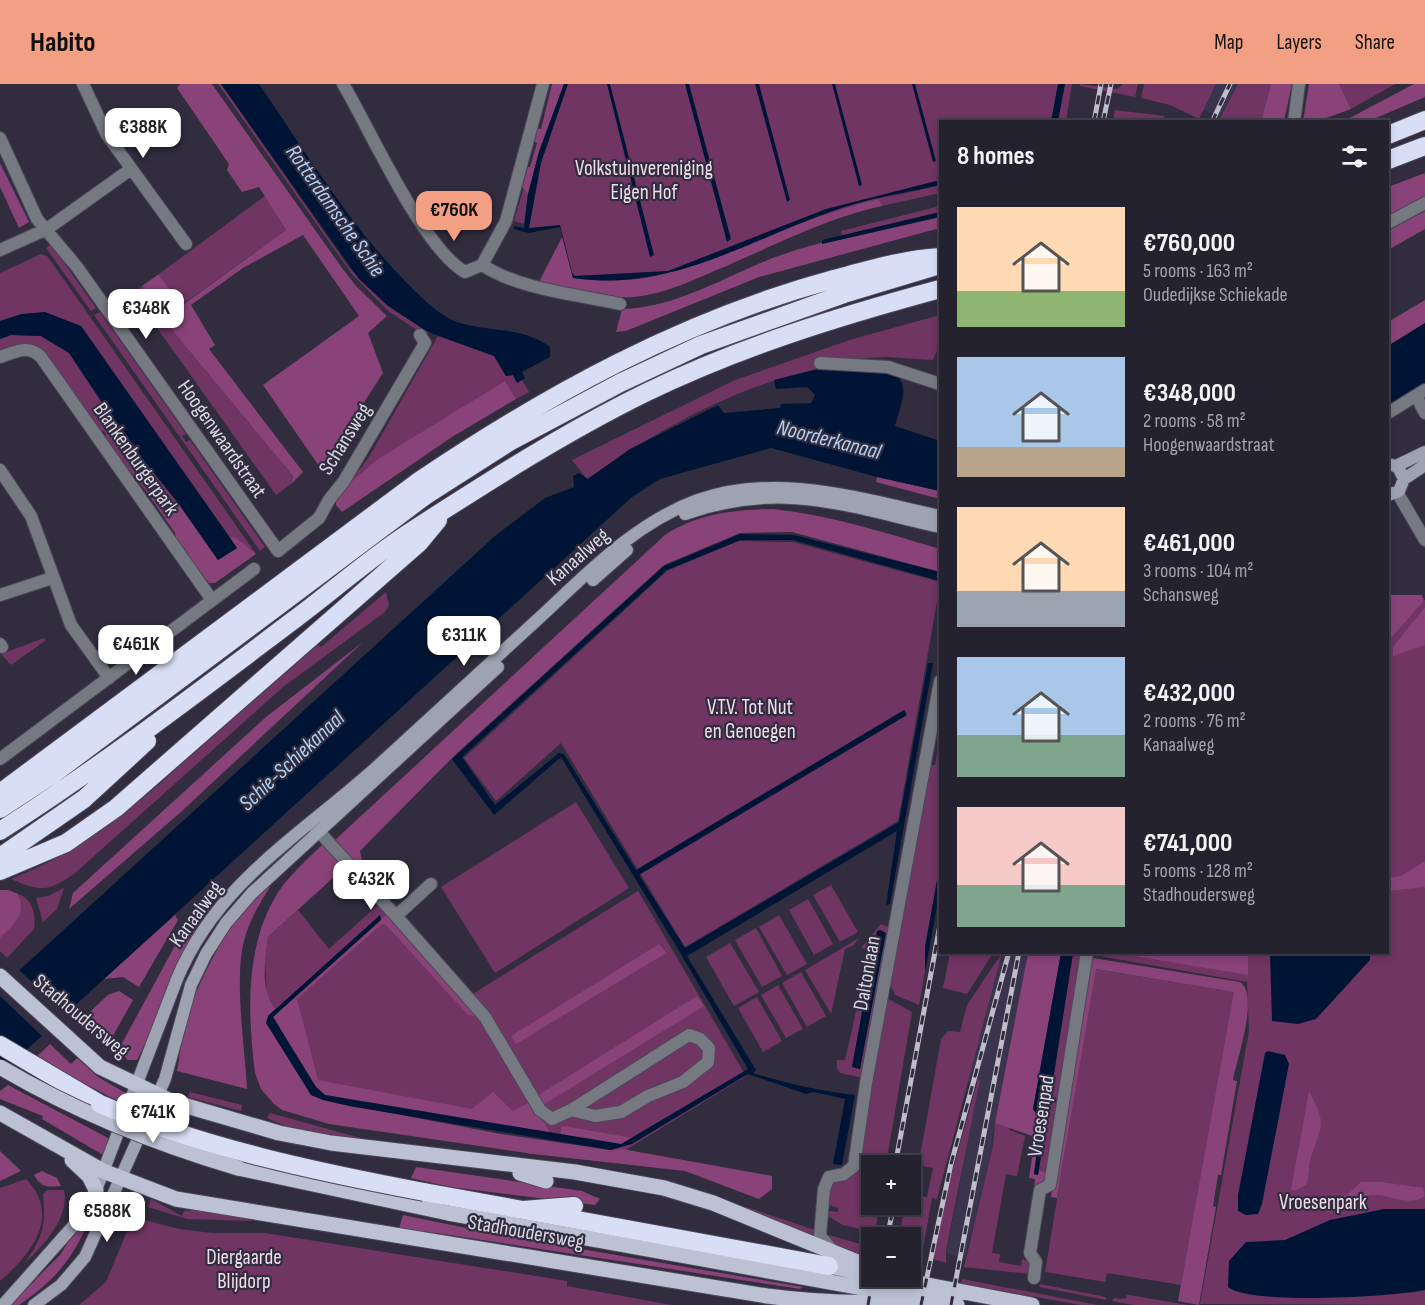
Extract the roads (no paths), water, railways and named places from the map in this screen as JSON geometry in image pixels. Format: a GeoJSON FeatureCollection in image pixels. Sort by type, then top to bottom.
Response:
{"type":"FeatureCollection","features":[{"type":"Feature","properties":{"kind":"highway"},"geometry":{"type":"LineString","coordinates":[[1389,135],[1425,120]]}},
{"type":"Feature","properties":{"kind":"highway"},"geometry":{"type":"LineString","coordinates":[[1389,160],[1425,146]]}},
{"type":"Feature","properties":{"kind":"highway"},"geometry":{"type":"LineString","coordinates":[[0,793],[419,481],[490,433],[554,395],[661,342],[751,305],[811,285],[923,258],[939,257]]}},
{"type":"Feature","properties":{"kind":"highway"},"geometry":{"type":"LineString","coordinates":[[0,809],[62,768],[425,496],[511,441],[620,382],[701,345],[844,294],[939,266]]}},
{"type":"Feature","properties":{"kind":"highway"},"geometry":{"type":"LineString","coordinates":[[0,831],[57,795],[411,531],[546,446],[689,373],[790,333],[939,289]]}},
{"type":"Feature","properties":{"kind":"highway"},"geometry":{"type":"LineString","coordinates":[[0,782],[359,511],[419,481]]}},
{"type":"Feature","properties":{"kind":"highway"},"geometry":{"type":"LineString","coordinates":[[0,871],[47,853],[99,821],[407,553],[447,509]]}},
{"type":"Feature","properties":{"kind":"highway"},"geometry":{"type":"LineString","coordinates":[[0,857],[84,799],[198,692]]}},
{"type":"Feature","properties":{"kind":"highway"},"geometry":{"type":"LineString","coordinates":[[0,1045],[100,1104],[180,1135],[284,1164],[449,1205],[523,1210],[574,1206]]}},
{"type":"Feature","properties":{"kind":"highway","name":"Stadhoudersweg"},"geometry":{"type":"LineString","coordinates":[[523,1210],[743,1251],[831,1258]]}},
{"type":"Feature","properties":{"kind":"highway"},"geometry":{"type":"LineString","coordinates":[[729,1237],[743,1251]]}},
{"type":"Feature","properties":{"kind":"main road"},"geometry":{"type":"LineString","coordinates":[[1404,478],[1392,465],[1425,452]]}},
{"type":"Feature","properties":{"kind":"main road"},"geometry":{"type":"LineString","coordinates":[[1392,493],[1404,478],[1425,465]]}},
{"type":"Feature","properties":{"kind":"main road","name":"Kanaalweg"},"geometry":{"type":"LineString","coordinates":[[137,1086],[190,949],[241,884],[377,766],[605,557],[664,514],[699,500],[732,491],[781,487],[814,489],[939,516]]}},
{"type":"Feature","properties":{"kind":"main road","name":"Kanaalweg"},"geometry":{"type":"LineString","coordinates":[[158,1096],[191,985],[206,954],[226,923],[252,893],[637,540],[668,521],[735,500],[791,496],[939,527]]}},
{"type":"Feature","properties":{"kind":"main road","name":"Stadhoudersweg"},"geometry":{"type":"LineString","coordinates":[[0,976],[100,1067],[158,1096],[279,1133],[461,1159],[574,1172],[664,1188],[697,1197],[766,1224],[831,1258],[861,1270]]}},
{"type":"Feature","properties":{"kind":"main road","name":"Stadhoudersweg"},"geometry":{"type":"LineString","coordinates":[[0,1067],[49,1096],[161,1145],[294,1182],[449,1205],[549,1231],[957,1305]]}},
{"type":"Feature","properties":{"kind":"main road","name":"Stadhoudersweg"},"geometry":{"type":"LineString","coordinates":[[103,1171],[137,1086]]}},
{"type":"Feature","properties":{"kind":"main road"},"geometry":{"type":"LineString","coordinates":[[34,1305],[61,1285],[85,1257],[158,1096]]}},
{"type":"Feature","properties":{"kind":"main road","name":"Stadhoudersweg"},"geometry":{"type":"LineString","coordinates":[[0,1113],[58,1148],[120,1179],[190,1202],[767,1296],[820,1302],[896,1305],[928,1299]]}},
{"type":"Feature","properties":{"kind":"main road"},"geometry":{"type":"LineString","coordinates":[[58,1148],[89,1176],[96,1190]]}},
{"type":"Feature","properties":{"kind":"main road"},"geometry":{"type":"LineString","coordinates":[[461,1159],[546,1181]]}},
{"type":"Feature","properties":{"kind":"main road"},"geometry":{"type":"LineString","coordinates":[[3,1305],[75,1224],[96,1190],[103,1171]]}},
{"type":"Feature","properties":{"kind":"main road"},"geometry":{"type":"LineString","coordinates":[[748,1223],[766,1224]]}},
{"type":"Feature","properties":{"kind":"main road","name":"Stadhoudersweg"},"geometry":{"type":"LineString","coordinates":[[831,1258],[861,1265]]}},
{"type":"Feature","properties":{"kind":"main road"},"geometry":{"type":"LineString","coordinates":[[921,1284],[1032,1305]]}},
{"type":"Feature","properties":{"kind":"street"},"geometry":{"type":"LineString","coordinates":[[83,84],[104,129],[186,244]]}},
{"type":"Feature","properties":{"kind":"street"},"geometry":{"type":"LineString","coordinates":[[343,84],[426,231],[453,265],[465,272],[482,265],[506,221],[543,84]]}},
{"type":"Feature","properties":{"kind":"street"},"geometry":{"type":"LineString","coordinates":[[1294,120],[1299,84]]}},
{"type":"Feature","properties":{"kind":"street","name":"Hoogenwaardstraat"},"geometry":{"type":"LineString","coordinates":[[0,138],[37,219],[47,229],[278,551]]}},
{"type":"Feature","properties":{"kind":"street"},"geometry":{"type":"LineString","coordinates":[[0,250],[47,229],[131,169]]}},
{"type":"Feature","properties":{"kind":"street"},"geometry":{"type":"LineString","coordinates":[[1389,221],[1425,203]]}},
{"type":"Feature","properties":{"kind":"street"},"geometry":{"type":"LineString","coordinates":[[482,265],[497,275],[522,283],[620,304]]}},
{"type":"Feature","properties":{"kind":"street","name":"Schansweg"},"geometry":{"type":"LineString","coordinates":[[278,551],[319,518],[328,500],[344,481],[425,343],[420,335]]}},
{"type":"Feature","properties":{"kind":"street","name":"Blankenburgerpark"},"geometry":{"type":"LineString","coordinates":[[0,357],[22,350],[35,351],[41,357],[212,600]]}},
{"type":"Feature","properties":{"kind":"street"},"geometry":{"type":"LineString","coordinates":[[820,363],[888,367],[939,384]]}},
{"type":"Feature","properties":{"kind":"street"},"geometry":{"type":"LineString","coordinates":[[1389,412],[1420,393],[1425,413]]}},
{"type":"Feature","properties":{"kind":"street"},"geometry":{"type":"LineString","coordinates":[[0,470],[31,516],[71,625],[109,678]]}},
{"type":"Feature","properties":{"kind":"street"},"geometry":{"type":"LineString","coordinates":[[1392,493],[1425,540]]}},
{"type":"Feature","properties":{"kind":"street"},"geometry":{"type":"LineString","coordinates":[[0,759],[254,568]]}},
{"type":"Feature","properties":{"kind":"street"},"geometry":{"type":"LineString","coordinates":[[0,595],[52,578]]}},
{"type":"Feature","properties":{"kind":"street","name":"Daltonlaan"},"geometry":{"type":"LineString","coordinates":[[831,1258],[820,1236],[824,1189],[829,1177],[844,1174],[854,1166],[866,1083],[939,686]]}},
{"type":"Feature","properties":{"kind":"street"},"geometry":{"type":"LineString","coordinates":[[310,823],[396,916],[484,1017],[540,1110],[552,1119],[571,1110],[689,1035],[700,1039],[708,1048],[708,1062],[683,1082],[648,1096],[621,1112],[595,1116],[571,1110]]}},
{"type":"Feature","properties":{"kind":"street"},"geometry":{"type":"LineString","coordinates":[[396,916],[431,884]]}},
{"type":"Feature","properties":{"kind":"street","name":"Vroesenpad"},"geometry":{"type":"LineString","coordinates":[[1034,1278],[1036,1262],[1030,1253],[1040,1190],[1050,1185],[1087,954]]}},
{"type":"Feature","properties":{"kind":"water","name":"Rotterdamsche Schie"},"geometry":{"type":"Polygon","coordinates":[[[221,84],[259,84],[346,211],[384,259],[432,307],[462,324],[514,332],[538,340],[550,347],[550,357],[522,372],[525,378],[517,383],[513,375],[506,376],[494,356],[428,332],[388,306],[359,279],[221,84]]]}},
{"type":"Feature","properties":{"kind":"water"},"geometry":{"type":"Polygon","coordinates":[[[564,84],[568,84],[541,163],[529,228],[560,225],[572,273],[575,276],[668,271],[826,209],[939,180],[939,185],[843,207],[705,262],[673,271],[641,278],[608,280],[573,278],[560,227],[529,233],[514,229],[514,226],[524,228],[528,194],[539,152],[564,84]]]}},
{"type":"Feature","properties":{"kind":"water"},"geometry":{"type":"Polygon","coordinates":[[[607,84],[610,84],[654,255],[650,257],[607,84]]]}},
{"type":"Feature","properties":{"kind":"water"},"geometry":{"type":"Polygon","coordinates":[[[685,84],[689,84],[731,239],[727,242],[685,84]]]}},
{"type":"Feature","properties":{"kind":"water"},"geometry":{"type":"Polygon","coordinates":[[[755,84],[759,84],[790,200],[787,202],[755,84]]]}},
{"type":"Feature","properties":{"kind":"water"},"geometry":{"type":"Polygon","coordinates":[[[832,84],[835,84],[862,185],[859,186],[832,84]]]}},
{"type":"Feature","properties":{"kind":"water"},"geometry":{"type":"Polygon","coordinates":[[[912,84],[915,84],[936,161],[933,162],[912,84]]]}},
{"type":"Feature","properties":{"kind":"water"},"geometry":{"type":"Polygon","coordinates":[[[1058,84],[1065,84],[1058,120],[1051,120],[1058,84]]]}},
{"type":"Feature","properties":{"kind":"water"},"geometry":{"type":"Polygon","coordinates":[[[939,212],[939,217],[822,244],[822,240],[939,212]]]}},
{"type":"Feature","properties":{"kind":"water"},"geometry":{"type":"Polygon","coordinates":[[[45,312],[81,326],[237,548],[218,560],[178,503],[125,437],[69,353],[41,336],[11,335],[0,339],[0,321],[22,314],[45,312]]]}},
{"type":"Feature","properties":{"kind":"water"},"geometry":{"type":"Polygon","coordinates":[[[1425,323],[1425,384],[1389,405],[1389,345],[1425,323]]]}},
{"type":"Feature","properties":{"kind":"water"},"geometry":{"type":"Polygon","coordinates":[[[841,367],[893,373],[899,378],[903,397],[895,426],[939,441],[939,491],[877,477],[771,448],[660,479],[632,497],[0,1074],[0,988],[495,536],[545,498],[574,487],[573,476],[579,473],[588,479],[630,449],[718,405],[724,413],[780,408],[781,404],[811,403],[815,395],[807,387],[776,389],[774,380],[818,369],[841,367]]]}},
{"type":"Feature","properties":{"kind":"water"},"geometry":{"type":"Polygon","coordinates":[[[740,534],[794,535],[939,572],[939,581],[793,540],[741,540],[667,570],[462,757],[495,805],[559,753],[564,754],[636,870],[904,710],[907,715],[639,875],[685,948],[899,822],[928,663],[933,663],[890,904],[886,905],[897,831],[687,956],[756,1070],[753,1073],[804,1087],[855,1095],[842,1165],[833,1164],[845,1099],[814,1092],[806,1094],[748,1074],[632,1144],[610,1150],[349,1106],[311,1095],[266,1023],[268,1016],[380,915],[381,920],[273,1017],[316,1087],[325,1095],[621,1144],[748,1069],[561,757],[494,815],[452,759],[664,566],[740,534]]]}},
{"type":"Feature","properties":{"kind":"water"},"geometry":{"type":"Polygon","coordinates":[[[939,870],[939,896],[925,972],[925,947],[939,870]]]}},
{"type":"Feature","properties":{"kind":"water"},"geometry":{"type":"Polygon","coordinates":[[[877,931],[886,933],[860,1069],[852,1067],[877,931]]]}},
{"type":"Feature","properties":{"kind":"water"},"geometry":{"type":"Polygon","coordinates":[[[1061,954],[1073,954],[1038,1175],[1034,1174],[1041,1121],[1033,1109],[1061,954]]]}},
{"type":"Feature","properties":{"kind":"water"},"geometry":{"type":"Polygon","coordinates":[[[1270,954],[1370,954],[1370,960],[1316,1019],[1298,1024],[1272,1021],[1270,954]]]}},
{"type":"Feature","properties":{"kind":"water"},"geometry":{"type":"Polygon","coordinates":[[[1268,1051],[1285,1055],[1289,1064],[1262,1204],[1258,1214],[1246,1215],[1238,1211],[1238,1195],[1265,1053],[1268,1051]]]}},
{"type":"Feature","properties":{"kind":"water"},"geometry":{"type":"Polygon","coordinates":[[[1384,1209],[1425,1209],[1425,1290],[1354,1297],[1291,1298],[1241,1293],[1228,1287],[1229,1261],[1246,1242],[1285,1240],[1330,1220],[1384,1209]]]}},
{"type":"Feature","properties":{"kind":"railway"},"geometry":{"type":"LineString","coordinates":[[1094,120],[1101,84]]}},
{"type":"Feature","properties":{"kind":"railway"},"geometry":{"type":"LineString","coordinates":[[1103,120],[1111,84]]}},
{"type":"Feature","properties":{"kind":"railway"},"geometry":{"type":"LineString","coordinates":[[1213,120],[1230,84]]}},
{"type":"Feature","properties":{"kind":"railway"},"geometry":{"type":"LineString","coordinates":[[897,1155],[939,930]]}},
{"type":"Feature","properties":{"kind":"railway"},"geometry":{"type":"LineString","coordinates":[[921,1305],[951,1164],[1008,954]]}},
{"type":"Feature","properties":{"kind":"railway"},"geometry":{"type":"LineString","coordinates":[[951,1305],[1019,954]]}},
{"type":"Feature","properties":{"kind":"railway"},"geometry":{"type":"LineString","coordinates":[[889,1227],[892,1215]]}},
{"type":"Feature","properties":{"kind":"railway"},"geometry":{"type":"LineString","coordinates":[[868,1305],[871,1287]]}},
{"type":"Feature","properties":{"kind":"park label","name":"Volkstuinvereniging Eigen Hof"},"geometry":{"type":"Point","coordinates":[644,180]}},
{"type":"Feature","properties":{"kind":"park label","name":"V.T.V. Tot Nut en Genoegen"},"geometry":{"type":"Point","coordinates":[750,719]}},
{"type":"Feature","properties":{"kind":"park label","name":"Vroesenpark"},"geometry":{"type":"Point","coordinates":[1323,1202]}},
{"type":"Feature","properties":{"kind":"park label","name":"Diergaarde Blijdorp"},"geometry":{"type":"Point","coordinates":[244,1269]}},
{"type":"Feature","properties":{"kind":"water label","name":"Noorderkanaal"},"geometry":{"type":"Point","coordinates":[829,440]}},
{"type":"Feature","properties":{"kind":"water label","name":"Schie-Schiekanaal"},"geometry":{"type":"Point","coordinates":[292,761]}}]}
